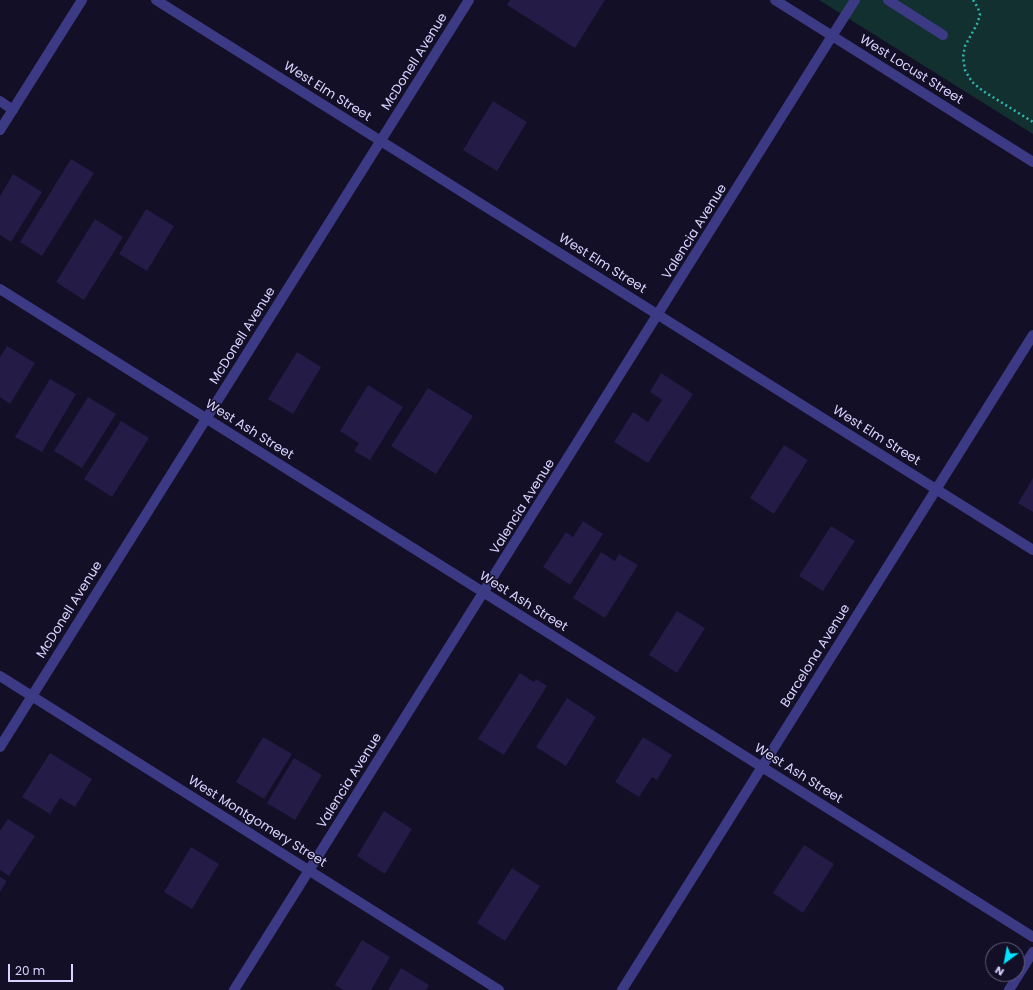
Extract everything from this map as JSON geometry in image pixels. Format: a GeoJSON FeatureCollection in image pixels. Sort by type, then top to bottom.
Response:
{"type":"FeatureCollection","features":[{"type":"Feature","properties":{"kind":"street"},"geometry":{"type":"LineString","coordinates":[[0,130],[82,0]]}},
{"type":"Feature","properties":{"kind":"street","name":"West Elm Street"},"geometry":{"type":"LineString","coordinates":[[156,0],[1033,550]]}},
{"type":"Feature","properties":{"kind":"street","name":"McDonell Avenue"},"geometry":{"type":"LineString","coordinates":[[0,746],[469,0]]}},
{"type":"Feature","properties":{"kind":"street","name":"West Locust Street"},"geometry":{"type":"LineString","coordinates":[[775,0],[1033,162]]}},
{"type":"Feature","properties":{"kind":"street","name":"Valencia Avenue"},"geometry":{"type":"LineString","coordinates":[[234,990],[855,0]]}},
{"type":"Feature","properties":{"kind":"street"},"geometry":{"type":"LineString","coordinates":[[888,0],[943,35]]}},
{"type":"Feature","properties":{"kind":"street"},"geometry":{"type":"LineString","coordinates":[[0,101],[13,110]]}},
{"type":"Feature","properties":{"kind":"street","name":"West Ash Street"},"geometry":{"type":"LineString","coordinates":[[0,290],[1033,936]]}},
{"type":"Feature","properties":{"kind":"street","name":"Barcelona Avenue"},"geometry":{"type":"LineString","coordinates":[[622,990],[1033,335]]}},
{"type":"Feature","properties":{"kind":"street","name":"West Montgomery Street"},"geometry":{"type":"LineString","coordinates":[[0,676],[499,990]]}},
{"type":"Feature","properties":{"kind":"street"},"geometry":{"type":"LineString","coordinates":[[1009,990],[1033,952]]}},
{"type":"Feature","properties":{"kind":"path"},"geometry":{"type":"LineString","coordinates":[[973,0],[980,15],[977,24],[965,46],[963,57],[965,70],[972,82],[983,91],[1033,122]]}},
{"type":"Feature","properties":{"kind":"green space"},"geometry":{"type":"Polygon","coordinates":[[[819,0],[1033,0],[1033,134],[819,0]]]}},
{"type":"Feature","properties":{"kind":"building"},"geometry":{"type":"Polygon","coordinates":[[[510,0],[605,0],[575,48],[507,5],[510,0]]]}},
{"type":"Feature","properties":{"kind":"building"},"geometry":{"type":"Polygon","coordinates":[[[493,101],[527,122],[497,171],[463,150],[493,101]]]}},
{"type":"Feature","properties":{"kind":"building"},"geometry":{"type":"Polygon","coordinates":[[[71,159],[94,173],[42,256],[20,242],[71,159]]]}},
{"type":"Feature","properties":{"kind":"building"},"geometry":{"type":"Polygon","coordinates":[[[13,174],[42,192],[11,242],[0,235],[0,196],[13,174]]]}},
{"type":"Feature","properties":{"kind":"building"},"geometry":{"type":"Polygon","coordinates":[[[146,209],[174,226],[147,271],[119,254],[146,209]]]}},
{"type":"Feature","properties":{"kind":"building"},"geometry":{"type":"Polygon","coordinates":[[[95,219],[123,237],[84,300],[56,282],[95,219]]]}},
{"type":"Feature","properties":{"kind":"building"},"geometry":{"type":"Polygon","coordinates":[[[7,346],[35,363],[10,404],[0,397],[0,357],[7,346]]]}},
{"type":"Feature","properties":{"kind":"building"},"geometry":{"type":"Polygon","coordinates":[[[297,352],[321,367],[293,414],[268,399],[297,352]]]}},
{"type":"Feature","properties":{"kind":"building"},"geometry":{"type":"Polygon","coordinates":[[[661,373],[693,394],[648,463],[614,442],[633,412],[648,422],[662,400],[650,392],[661,373]]]}},
{"type":"Feature","properties":{"kind":"building"},"geometry":{"type":"Polygon","coordinates":[[[50,379],[76,394],[42,452],[15,437],[50,379]]]}},
{"type":"Feature","properties":{"kind":"building"},"geometry":{"type":"Polygon","coordinates":[[[368,385],[403,407],[370,460],[354,451],[359,443],[340,431],[368,385]]]}},
{"type":"Feature","properties":{"kind":"building"},"geometry":{"type":"Polygon","coordinates":[[[428,388],[473,416],[436,474],[391,446],[428,388]]]}},
{"type":"Feature","properties":{"kind":"building"},"geometry":{"type":"Polygon","coordinates":[[[88,397],[116,414],[82,468],[54,451],[88,397]]]}},
{"type":"Feature","properties":{"kind":"building"},"geometry":{"type":"Polygon","coordinates":[[[121,421],[149,438],[112,497],[84,479],[121,421]]]}},
{"type":"Feature","properties":{"kind":"building"},"geometry":{"type":"Polygon","coordinates":[[[784,445],[808,460],[774,514],[750,498],[784,445]]]}},
{"type":"Feature","properties":{"kind":"building"},"geometry":{"type":"Polygon","coordinates":[[[1033,478],[1033,512],[1018,503],[1033,478]]]}},
{"type":"Feature","properties":{"kind":"building"},"geometry":{"type":"Polygon","coordinates":[[[583,521],[603,534],[570,585],[543,567],[566,532],[573,537],[583,521]]]}},
{"type":"Feature","properties":{"kind":"building"},"geometry":{"type":"Polygon","coordinates":[[[831,526],[855,541],[823,591],[799,576],[831,526]]]}},
{"type":"Feature","properties":{"kind":"building"},"geometry":{"type":"Polygon","coordinates":[[[601,552],[615,561],[619,554],[638,565],[605,618],[573,598],[601,552]]]}},
{"type":"Feature","properties":{"kind":"building"},"geometry":{"type":"Polygon","coordinates":[[[677,611],[705,628],[677,673],[649,655],[677,611]]]}},
{"type":"Feature","properties":{"kind":"building"},"geometry":{"type":"Polygon","coordinates":[[[520,673],[534,682],[536,679],[547,686],[504,755],[478,739],[520,673]]]}},
{"type":"Feature","properties":{"kind":"building"},"geometry":{"type":"Polygon","coordinates":[[[567,698],[596,717],[566,766],[536,747],[567,698]]]}},
{"type":"Feature","properties":{"kind":"building"},"geometry":{"type":"Polygon","coordinates":[[[263,737],[292,754],[264,799],[236,782],[263,737]]]}},
{"type":"Feature","properties":{"kind":"building"},"geometry":{"type":"Polygon","coordinates":[[[643,737],[672,755],[657,780],[652,777],[639,797],[615,782],[643,737]]]}},
{"type":"Feature","properties":{"kind":"building"},"geometry":{"type":"Polygon","coordinates":[[[50,753],[92,779],[75,807],[60,798],[50,814],[22,797],[50,753]]]}},
{"type":"Feature","properties":{"kind":"building"},"geometry":{"type":"Polygon","coordinates":[[[294,758],[322,775],[295,820],[267,803],[294,758]]]}},
{"type":"Feature","properties":{"kind":"building"},"geometry":{"type":"Polygon","coordinates":[[[384,811],[412,829],[385,874],[357,856],[384,811]]]}},
{"type":"Feature","properties":{"kind":"building"},"geometry":{"type":"Polygon","coordinates":[[[8,819],[35,836],[9,876],[0,870],[0,831],[8,819]]]}},
{"type":"Feature","properties":{"kind":"building"},"geometry":{"type":"Polygon","coordinates":[[[804,845],[834,864],[803,913],[773,893],[804,845]]]}},
{"type":"Feature","properties":{"kind":"building"},"geometry":{"type":"Polygon","coordinates":[[[191,847],[219,864],[192,909],[164,892],[191,847]]]}},
{"type":"Feature","properties":{"kind":"building"},"geometry":{"type":"Polygon","coordinates":[[[512,868],[540,886],[505,941],[477,923],[512,868]]]}},
{"type":"Feature","properties":{"kind":"building"},"geometry":{"type":"Polygon","coordinates":[[[0,877],[7,881],[0,892],[0,877]]]}},
{"type":"Feature","properties":{"kind":"building"},"geometry":{"type":"Polygon","coordinates":[[[362,940],[390,957],[371,990],[343,990],[335,985],[362,940]]]}},
{"type":"Feature","properties":{"kind":"building"},"geometry":{"type":"Polygon","coordinates":[[[401,968],[429,985],[426,990],[388,990],[401,968]]]}}]}
